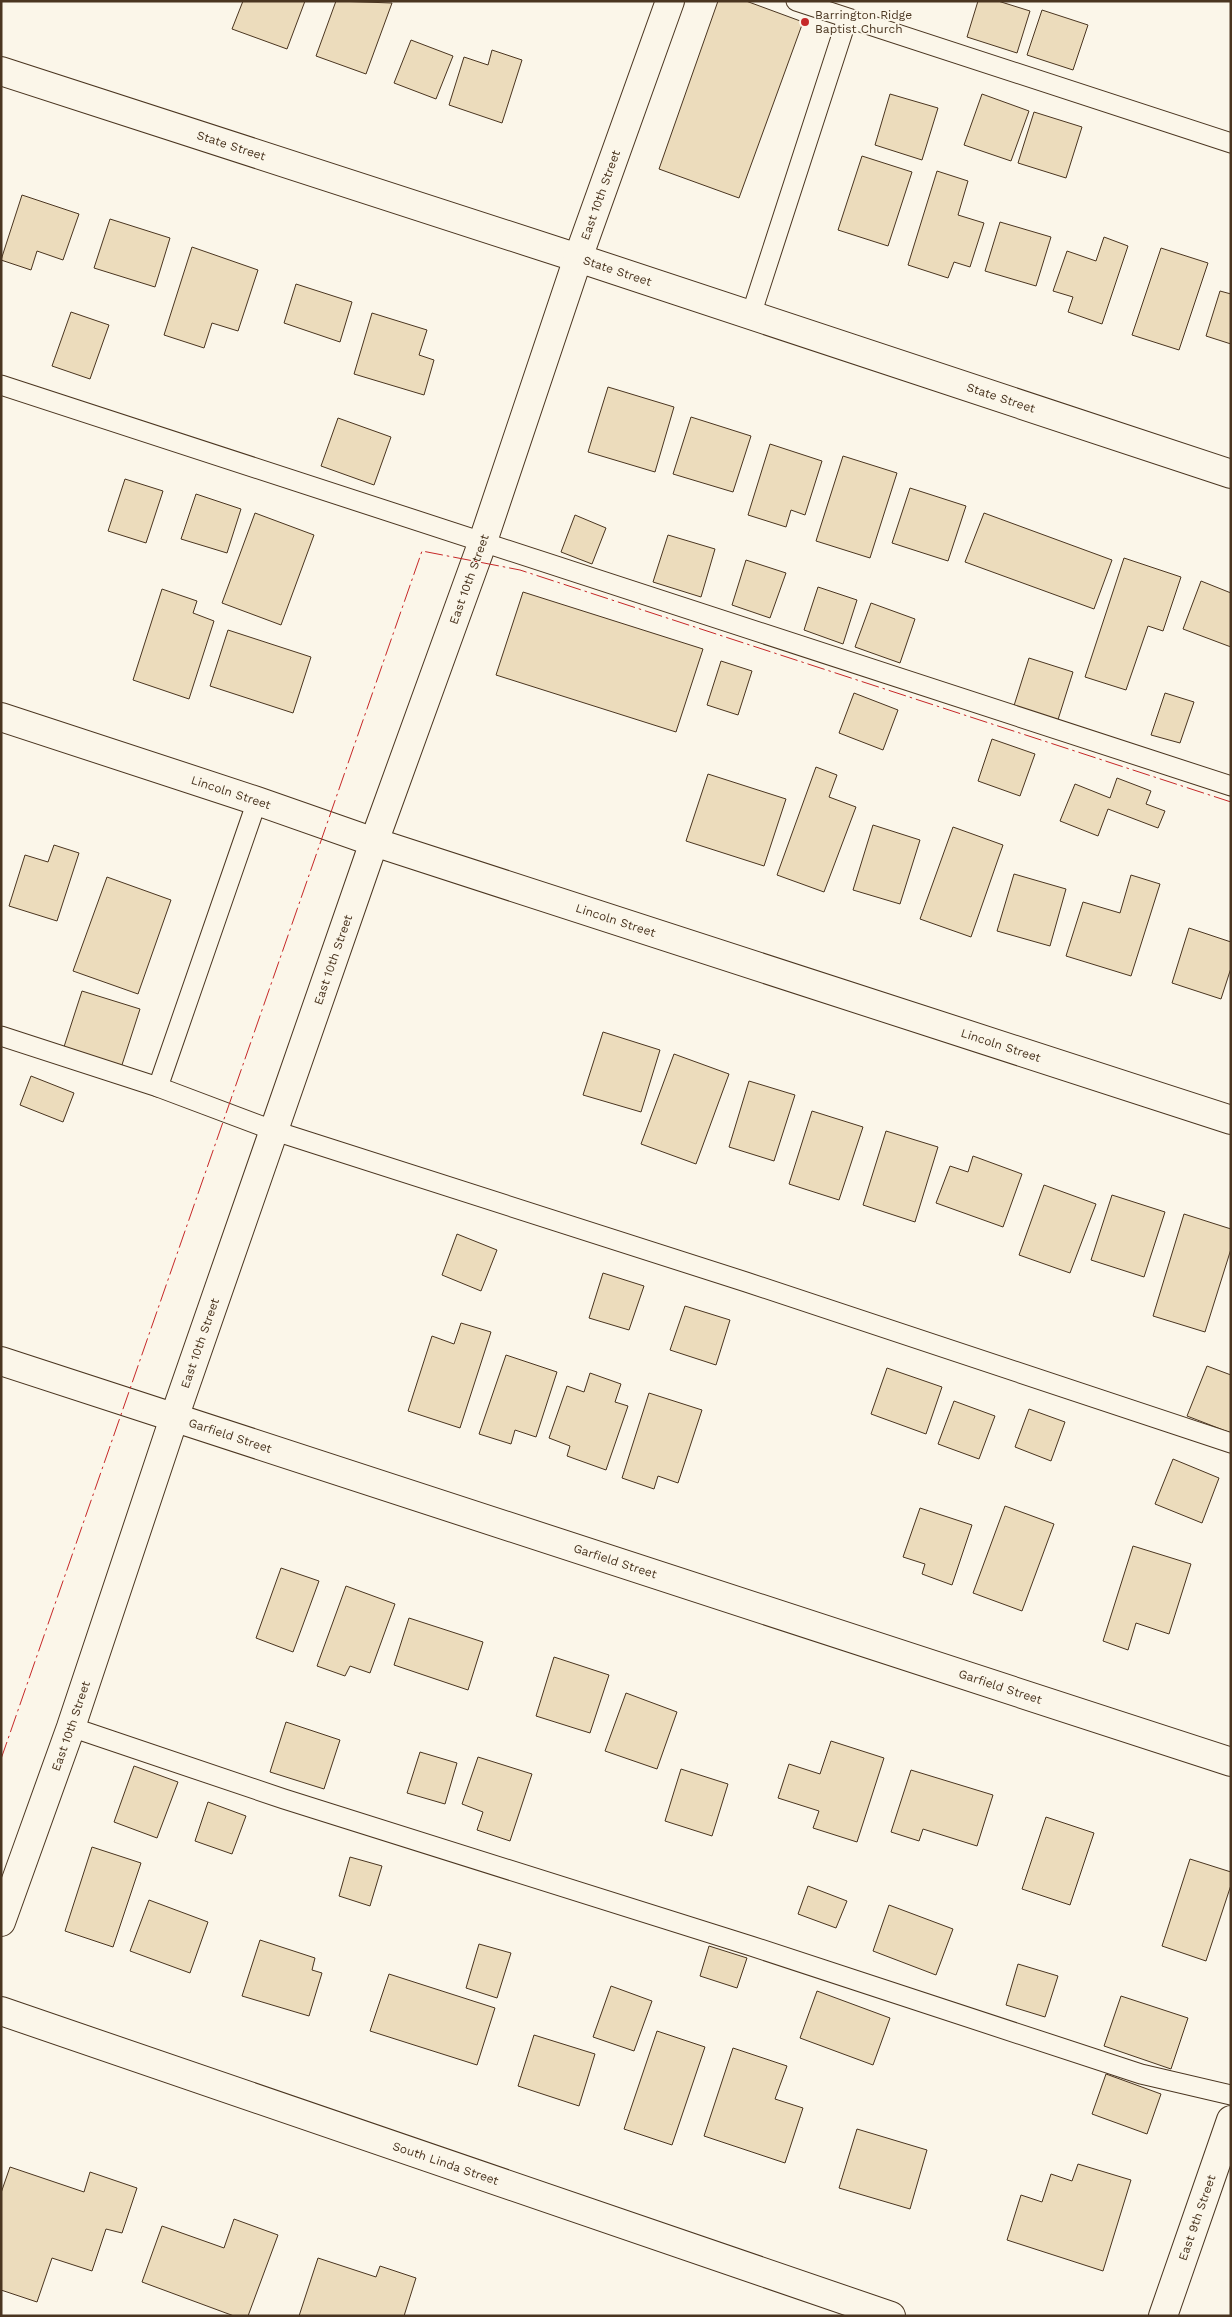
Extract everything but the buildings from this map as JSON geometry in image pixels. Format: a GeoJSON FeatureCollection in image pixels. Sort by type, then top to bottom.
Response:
{"type":"FeatureCollection","features":[{"type":"Feature","properties":{"kind":"street","name":"East 10th Street"},"geometry":{"type":"LineString","coordinates":[[1,1922],[71,1727],[174,1418],[374,842],[483,541],[578,258],[670,1]]}},
{"type":"Feature","properties":{"kind":"street","name":"State Street"},"geometry":{"type":"LineString","coordinates":[[1,71],[578,258],[1231,474]]}},
{"type":"Feature","properties":{"kind":"street","name":"Lincoln Street"},"geometry":{"type":"LineString","coordinates":[[1,717],[257,801],[374,842],[1231,1120]]}},
{"type":"Feature","properties":{"kind":"street","name":"Garfield Street"},"geometry":{"type":"LineString","coordinates":[[1,1361],[1231,1762]]}},
{"type":"Feature","properties":{"kind":"street","name":"South Linda Street"},"geometry":{"type":"LineString","coordinates":[[1,2011],[891,2316]]}},
{"type":"Feature","properties":{"kind":"street","name":"East 9th Street"},"geometry":{"type":"LineString","coordinates":[[1163,2316],[1231,2120]]}},
{"type":"Feature","properties":{"kind":"lane"},"geometry":{"type":"LineString","coordinates":[[796,1],[1231,143]]}},
{"type":"Feature","properties":{"kind":"lane"},"geometry":{"type":"LineString","coordinates":[[751,316],[847,19]]}},
{"type":"Feature","properties":{"kind":"lane"},"geometry":{"type":"LineString","coordinates":[[1,385],[1231,786]]}},
{"type":"Feature","properties":{"kind":"lane"},"geometry":{"type":"LineString","coordinates":[[158,1087],[257,801]]}},
{"type":"Feature","properties":{"kind":"lane"},"geometry":{"type":"LineString","coordinates":[[1,1036],[158,1087],[275,1131],[746,1282],[1231,1444]]}},
{"type":"Feature","properties":{"kind":"lane"},"geometry":{"type":"LineString","coordinates":[[71,1727],[284,1799],[751,1946],[1141,2074],[1231,2096]]}},
{"type":"Feature","properties":{"kind":"power"},"geometry":{"type":"LineString","coordinates":[[1,1759],[422,551],[520,570],[1231,802]]}},
{"type":"Feature","properties":{"kind":"place","name":"Barrington Ridge Baptist Church"},"geometry":{"type":"Point","coordinates":[805,22]}}]}
